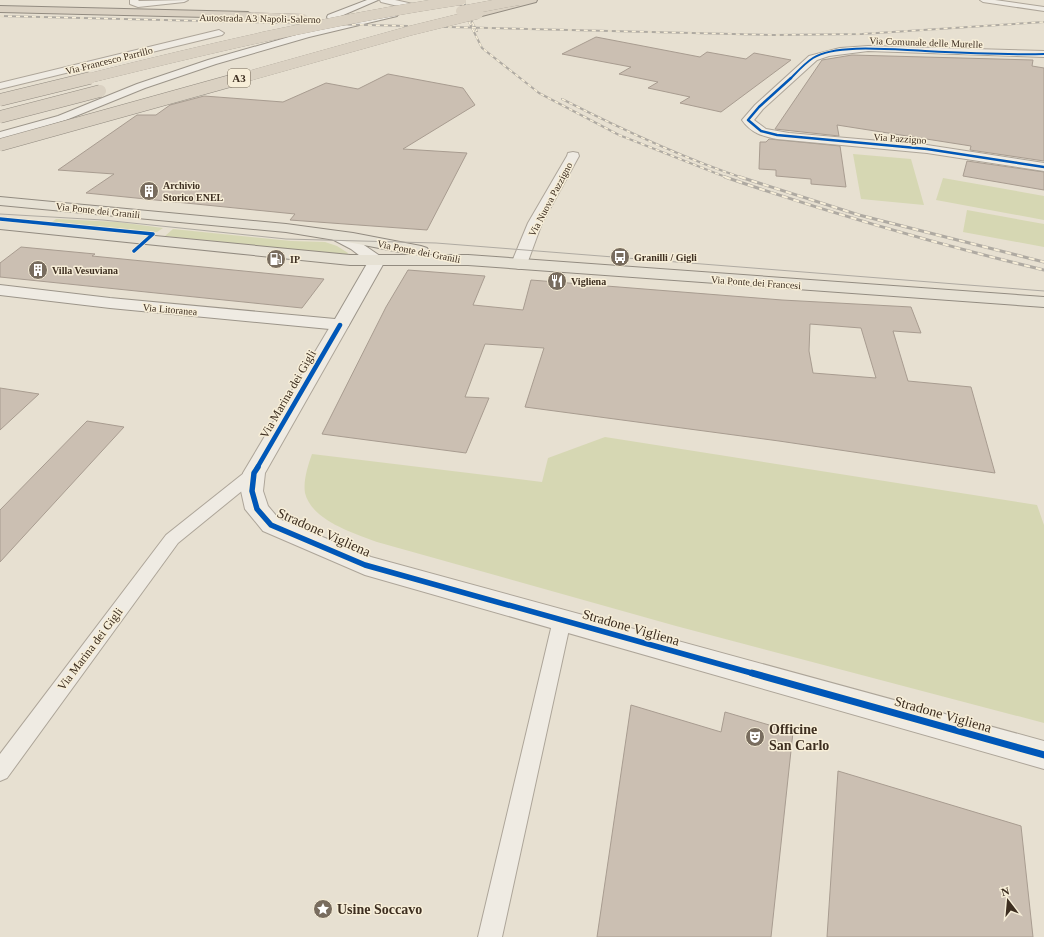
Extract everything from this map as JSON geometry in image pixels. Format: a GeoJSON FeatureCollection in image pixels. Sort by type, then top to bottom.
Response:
{"type":"FeatureCollection","features":[{"type":"Feature","properties":{"kind":"highway","name":"A3"},"geometry":{"type":"LineString","coordinates":[[0,100],[250,39],[354,16],[461,0]]}},
{"type":"Feature","properties":{"kind":"highway","name":"Autostrada A3 Napoli-Salerno"},"geometry":{"type":"LineString","coordinates":[[0,10],[362,16],[417,13],[462,8],[508,0]]}},
{"type":"Feature","properties":{"kind":"highway"},"geometry":{"type":"LineString","coordinates":[[447,13],[519,0]]}},
{"type":"Feature","properties":{"kind":"highway","name":"A3"},"geometry":{"type":"LineString","coordinates":[[0,145],[409,31],[533,0]]}},
{"type":"Feature","properties":{"kind":"highway","name":"A3"},"geometry":{"type":"LineString","coordinates":[[0,117],[228,58],[357,18],[405,8]]}},
{"type":"Feature","properties":{"kind":"highway","name":"Autostrada A3 Napoli-Salerno"},"geometry":{"type":"LineString","coordinates":[[0,10],[335,19],[422,11]]}},
{"type":"Feature","properties":{"kind":"highway","name":"A3"},"geometry":{"type":"LineString","coordinates":[[305,49],[478,14]]}},
{"type":"Feature","properties":{"kind":"highway"},"geometry":{"type":"LineString","coordinates":[[0,130],[205,75]]}},
{"type":"Feature","properties":{"kind":"main road","name":"Via Ponte dei Granili"},"geometry":{"type":"LineString","coordinates":[[0,201],[286,228],[465,259]]}},
{"type":"Feature","properties":{"kind":"main road","name":"Via Ponte dei Granili"},"geometry":{"type":"LineString","coordinates":[[0,225],[309,256],[377,261],[465,259]]}},
{"type":"Feature","properties":{"kind":"main road","name":"Via Ponte dei Francesi"},"geometry":{"type":"LineString","coordinates":[[465,259],[1044,302]]}},
{"type":"Feature","properties":{"kind":"street"},"geometry":{"type":"LineString","coordinates":[[134,0],[133,2],[138,4],[184,0]]}},
{"type":"Feature","properties":{"kind":"street"},"geometry":{"type":"LineString","coordinates":[[0,111],[132,78],[246,47],[341,14],[374,0]]}},
{"type":"Feature","properties":{"kind":"street"},"geometry":{"type":"LineString","coordinates":[[384,0],[422,11]]}},
{"type":"Feature","properties":{"kind":"street"},"geometry":{"type":"LineString","coordinates":[[0,136],[62,118],[141,86],[212,62],[334,28],[422,11],[441,0]]}},
{"type":"Feature","properties":{"kind":"street"},"geometry":{"type":"LineString","coordinates":[[260,58],[334,28]]}},
{"type":"Feature","properties":{"kind":"street","name":"Via Francesco Parrillo"},"geometry":{"type":"LineString","coordinates":[[0,86],[219,33]]}},
{"type":"Feature","properties":{"kind":"street"},"geometry":{"type":"LineString","coordinates":[[0,106],[277,36]]}},
{"type":"Feature","properties":{"kind":"street","name":"Via Comunale delle Murelle"},"geometry":{"type":"LineString","coordinates":[[755,129],[748,120],[759,107],[813,58],[823,54],[860,49],[891,49],[1044,54]]}},
{"type":"Feature","properties":{"kind":"street"},"geometry":{"type":"LineString","coordinates":[[0,136],[174,88],[233,69]]}},
{"type":"Feature","properties":{"kind":"street","name":"Via Pazzigno"},"geometry":{"type":"LineString","coordinates":[[755,129],[789,137],[927,149],[1044,167]]}},
{"type":"Feature","properties":{"kind":"street","name":"Via Nuova Pazzigno"},"geometry":{"type":"LineString","coordinates":[[519,264],[535,223],[573,156]]}},
{"type":"Feature","properties":{"kind":"street"},"geometry":{"type":"LineString","coordinates":[[337,236],[356,246],[377,261]]}},
{"type":"Feature","properties":{"kind":"street","name":"Via Marina dei Gigli"},"geometry":{"type":"LineString","coordinates":[[254,473],[377,261]]}},
{"type":"Feature","properties":{"kind":"street","name":"Via Litoranea"},"geometry":{"type":"LineString","coordinates":[[0,290],[110,303],[340,325]]}},
{"type":"Feature","properties":{"kind":"street","name":"Stradone Vigliena"},"geometry":{"type":"LineString","coordinates":[[254,473],[252,491],[257,509],[271,525],[365,565],[1044,754]]}},
{"type":"Feature","properties":{"kind":"lane"},"geometry":{"type":"LineString","coordinates":[[982,0],[1044,9]]}},
{"type":"Feature","properties":{"kind":"lane","name":"Via Marina dei Gigli"},"geometry":{"type":"LineString","coordinates":[[0,771],[172,539],[254,473]]}},
{"type":"Feature","properties":{"kind":"lane"},"geometry":{"type":"LineString","coordinates":[[490,937],[562,620]]}},
{"type":"Feature","properties":{"kind":"green space"},"geometry":{"type":"Polygon","coordinates":[[[853,154],[911,159],[924,205],[861,199],[853,154]]]}},
{"type":"Feature","properties":{"kind":"green space"},"geometry":{"type":"Polygon","coordinates":[[[943,178],[1044,196],[1044,220],[936,200],[943,178]]]}},
{"type":"Feature","properties":{"kind":"green space"},"geometry":{"type":"Polygon","coordinates":[[[967,210],[1044,224],[1044,247],[963,232],[967,210]]]}},
{"type":"Feature","properties":{"kind":"green space"},"geometry":{"type":"Polygon","coordinates":[[[56,219],[118,222],[163,228],[157,232],[52,222],[56,219]]]}},
{"type":"Feature","properties":{"kind":"green space"},"geometry":{"type":"Polygon","coordinates":[[[173,229],[291,241],[325,242],[337,246],[348,253],[347,255],[165,236],[173,229]]]}},
{"type":"Feature","properties":{"kind":"green space"},"geometry":{"type":"Polygon","coordinates":[[[605,437],[1037,505],[1044,525],[1044,723],[676,626],[377,542],[335,525],[316,511],[309,503],[305,493],[305,478],[312,454],[542,482],[548,458],[605,437]]]}},
{"type":"Feature","properties":{"kind":"building"},"geometry":{"type":"Polygon","coordinates":[[[596,37],[700,57],[707,52],[746,59],[754,53],[791,60],[721,112],[680,103],[690,97],[648,88],[658,82],[619,74],[631,67],[562,54],[596,37]]]}},
{"type":"Feature","properties":{"kind":"building"},"geometry":{"type":"Polygon","coordinates":[[[852,55],[1033,60],[1032,66],[1044,68],[1044,161],[970,150],[971,146],[837,125],[839,136],[775,129],[822,60],[852,55]]]}},
{"type":"Feature","properties":{"kind":"building"},"geometry":{"type":"Polygon","coordinates":[[[388,74],[463,88],[475,105],[403,149],[467,153],[427,230],[290,220],[295,214],[86,193],[114,174],[58,170],[137,115],[156,115],[170,105],[204,96],[283,102],[326,83],[358,89],[388,74]]]}},
{"type":"Feature","properties":{"kind":"building"},"geometry":{"type":"Polygon","coordinates":[[[769,139],[840,146],[846,187],[811,184],[811,179],[776,176],[776,170],[759,169],[760,142],[766,142],[769,139]]]}},
{"type":"Feature","properties":{"kind":"building"},"geometry":{"type":"Polygon","coordinates":[[[967,161],[1044,172],[1044,190],[963,176],[967,161]]]}},
{"type":"Feature","properties":{"kind":"building"},"geometry":{"type":"Polygon","coordinates":[[[21,247],[95,254],[92,256],[324,279],[302,308],[0,277],[0,263],[21,247]]]}},
{"type":"Feature","properties":{"kind":"building"},"geometry":{"type":"Polygon","coordinates":[[[408,270],[485,276],[473,305],[523,310],[531,280],[782,300],[911,307],[921,333],[893,331],[908,381],[971,387],[995,473],[779,441],[525,407],[544,348],[485,344],[465,397],[489,398],[466,453],[322,434],[386,307],[408,270]],[[810,324],[809,351],[813,373],[876,378],[861,328],[810,324]]]}},
{"type":"Feature","properties":{"kind":"building"},"geometry":{"type":"Polygon","coordinates":[[[0,388],[39,394],[0,430],[0,388]]]}},
{"type":"Feature","properties":{"kind":"building"},"geometry":{"type":"Polygon","coordinates":[[[87,421],[124,427],[0,562],[0,510],[87,421]]]}},
{"type":"Feature","properties":{"kind":"building"},"geometry":{"type":"Polygon","coordinates":[[[631,705],[721,732],[725,712],[793,732],[771,937],[597,937],[631,705]]]}},
{"type":"Feature","properties":{"kind":"building"},"geometry":{"type":"Polygon","coordinates":[[[838,771],[1021,826],[1033,937],[827,937],[838,771]]]}},
{"type":"Feature","properties":{"kind":"tram line"},"geometry":{"type":"LineString","coordinates":[[0,214],[103,220],[286,239],[436,243],[1044,291]]}},
{"type":"Feature","properties":{"kind":"railway"},"geometry":{"type":"LineString","coordinates":[[458,0],[472,28]]}},
{"type":"Feature","properties":{"kind":"railway"},"geometry":{"type":"LineString","coordinates":[[464,0],[467,13],[475,28]]}},
{"type":"Feature","properties":{"kind":"railway"},"geometry":{"type":"LineString","coordinates":[[0,16],[472,28]]}},
{"type":"Feature","properties":{"kind":"railway"},"geometry":{"type":"LineString","coordinates":[[475,28],[774,35],[862,34],[1044,22]]}},
{"type":"Feature","properties":{"kind":"railway"},"geometry":{"type":"LineString","coordinates":[[472,28],[482,48],[539,93],[619,135],[728,178]]}},
{"type":"Feature","properties":{"kind":"railway"},"geometry":{"type":"LineString","coordinates":[[562,99],[651,142],[696,161],[742,177]]}},
{"type":"Feature","properties":{"kind":"railway"},"geometry":{"type":"LineString","coordinates":[[742,177],[859,215],[1044,262]]}},
{"type":"Feature","properties":{"kind":"railway"},"geometry":{"type":"LineString","coordinates":[[728,178],[883,227],[963,250],[1044,270]]}},
{"type":"Feature","properties":{"kind":"cycle path"},"geometry":{"type":"LineString","coordinates":[[1044,54],[999,54],[868,48],[826,54],[813,58],[759,107],[748,120],[752,125],[761,131],[789,137],[927,149],[1044,167]]}},
{"type":"Feature","properties":{"kind":"cycle path"},"geometry":{"type":"LineString","coordinates":[[0,219],[153,234],[134,251]]}},
{"type":"Feature","properties":{"kind":"cycle path"},"geometry":{"type":"LineString","coordinates":[[340,325],[254,473],[252,491],[257,509],[271,525],[365,565],[1044,755]]}},
{"type":"Feature","properties":{"kind":"place","name":"Archivio Storico ENEL"},"geometry":{"type":"Point","coordinates":[149,191]}},
{"type":"Feature","properties":{"kind":"place","name":"Granilli / Gigli"},"geometry":{"type":"Point","coordinates":[620,257]}},
{"type":"Feature","properties":{"kind":"place","name":"IP"},"geometry":{"type":"Point","coordinates":[276,259]}},
{"type":"Feature","properties":{"kind":"place","name":"Villa Vesuviana"},"geometry":{"type":"Point","coordinates":[38,270]}},
{"type":"Feature","properties":{"kind":"place","name":"Vigliena"},"geometry":{"type":"Point","coordinates":[557,281]}},
{"type":"Feature","properties":{"kind":"place","name":"Officine San Carlo"},"geometry":{"type":"Point","coordinates":[755,737]}},
{"type":"Feature","properties":{"kind":"place","name":"Usine Soccavo"},"geometry":{"type":"Point","coordinates":[323,909]}}]}
